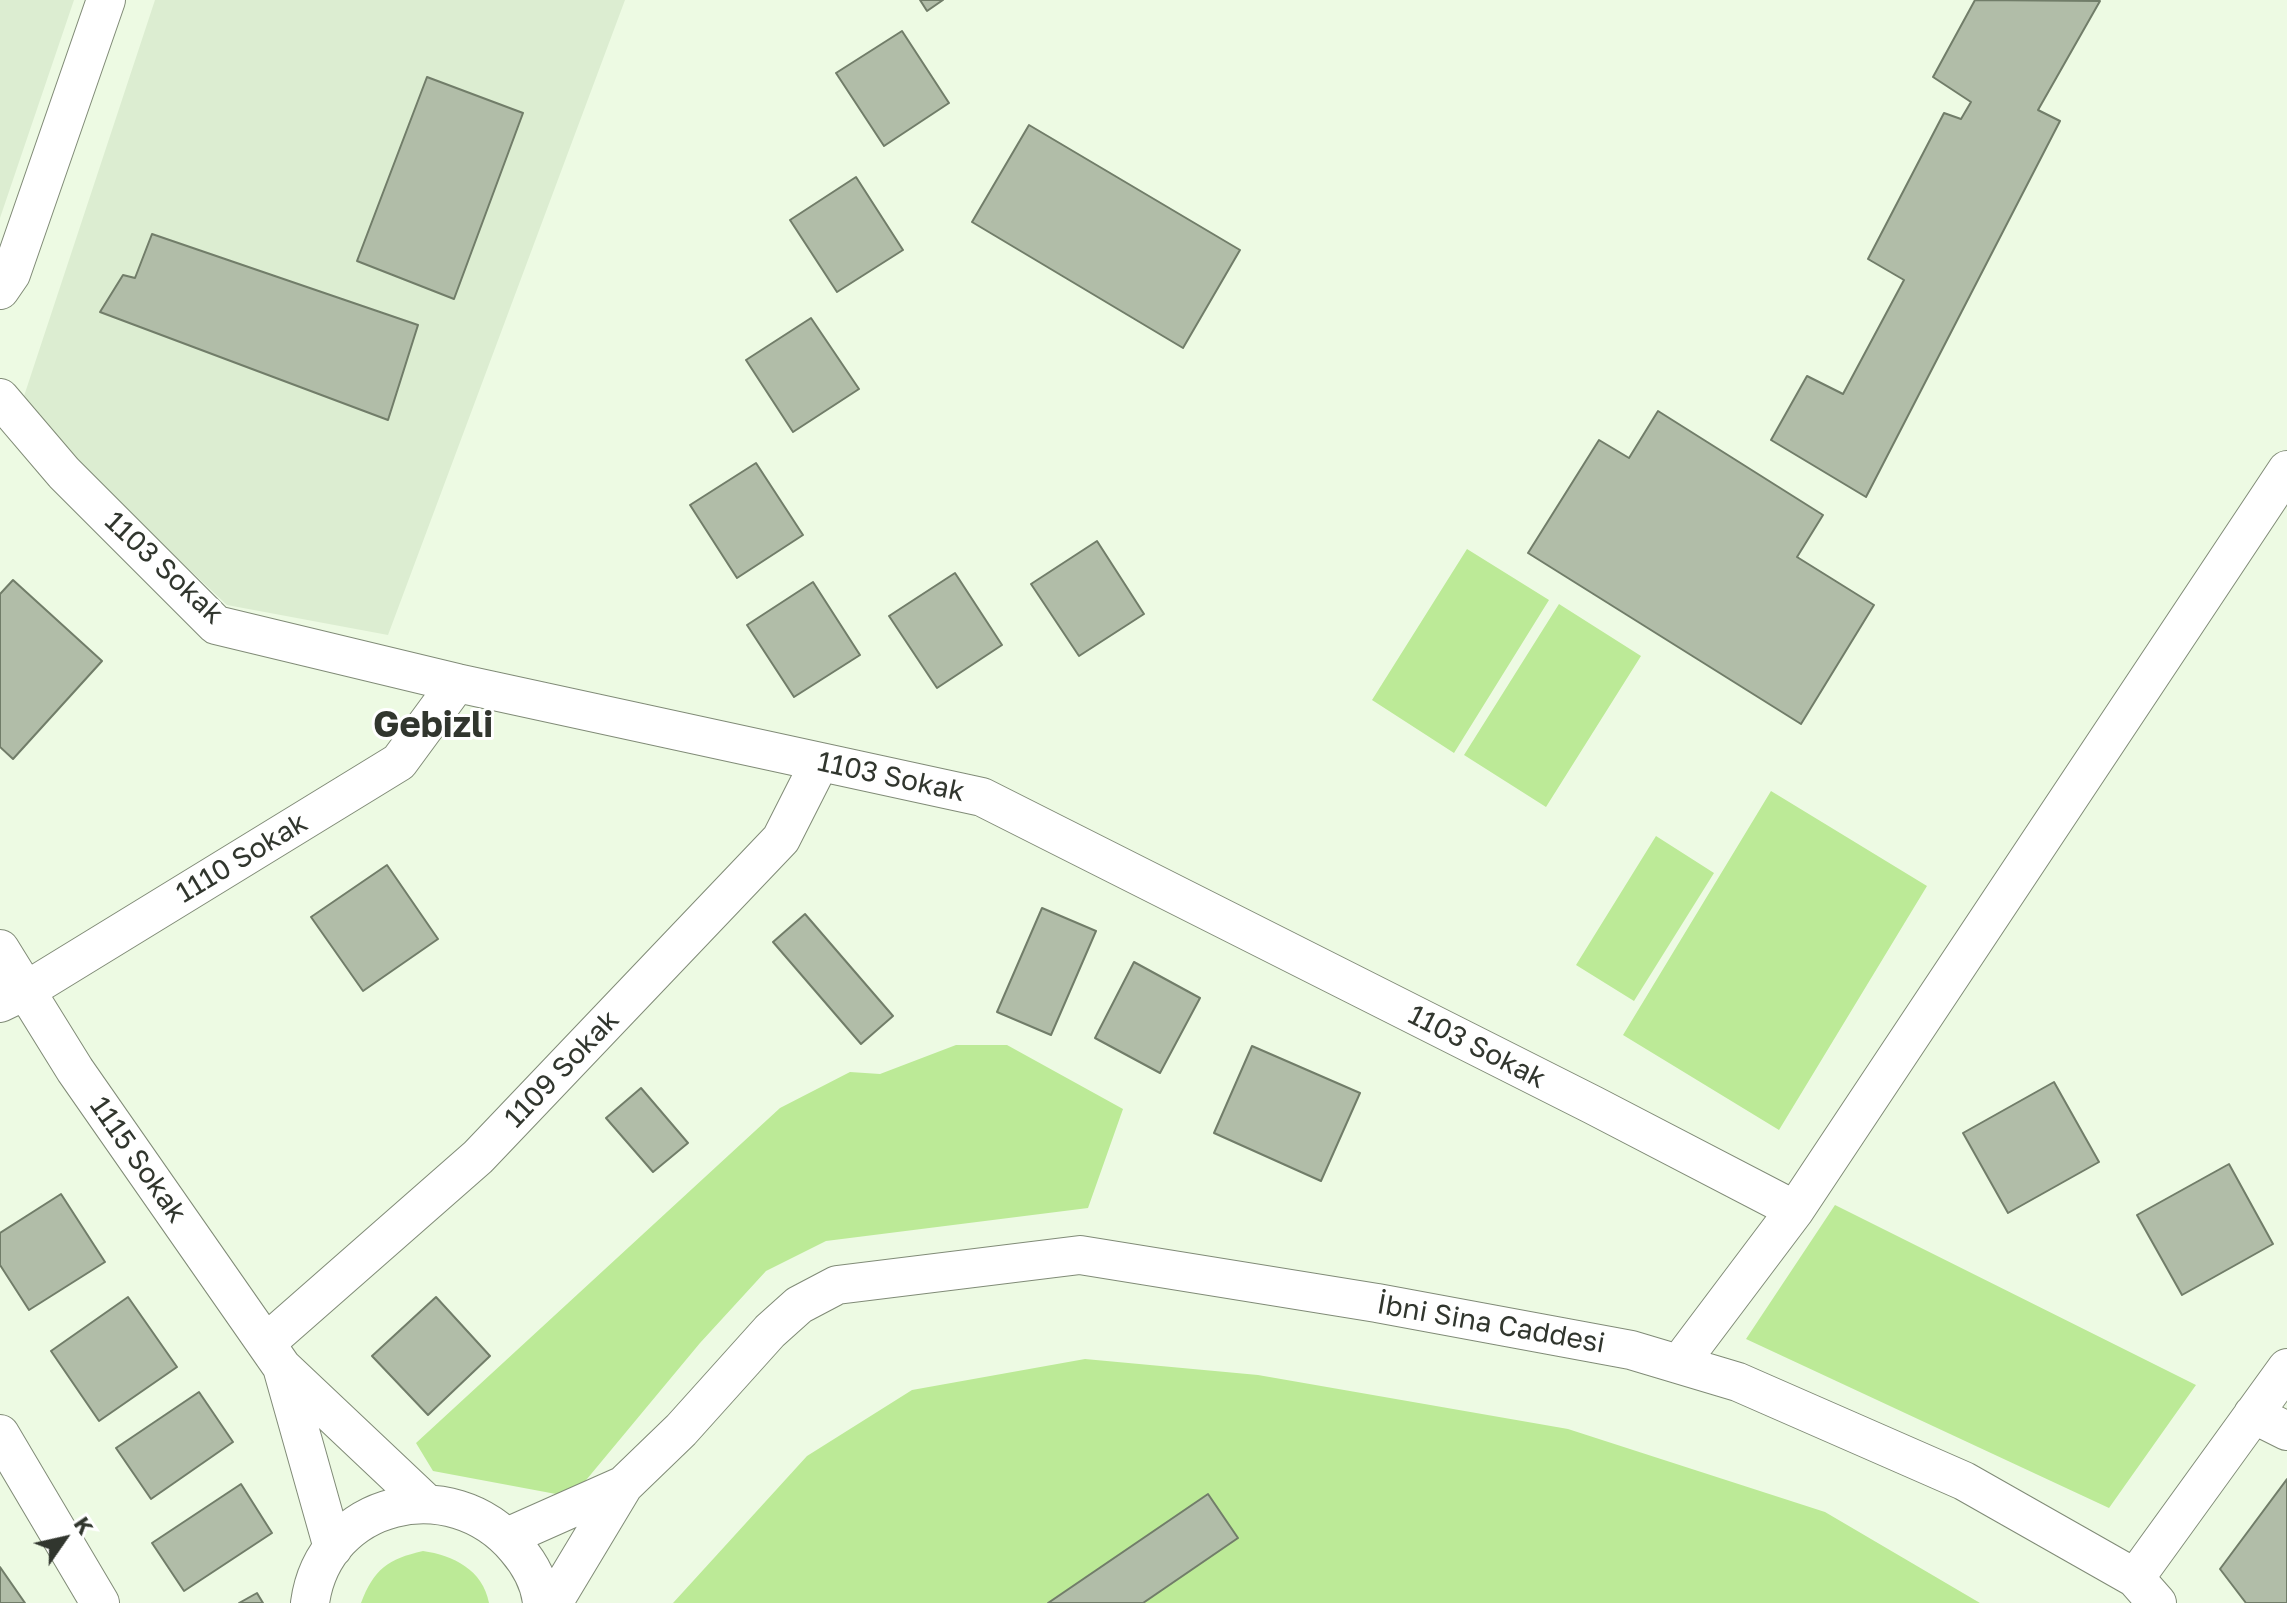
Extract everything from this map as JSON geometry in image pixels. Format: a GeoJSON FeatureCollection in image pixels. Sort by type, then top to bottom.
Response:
{"type":"FeatureCollection","features":[{"type":"Feature","properties":{"kind":"street"},"geometry":{"type":"LineString","coordinates":[[0,290],[11,274],[106,0]]}},
{"type":"Feature","properties":{"kind":"street","name":"1103 Sokak"},"geometry":{"type":"LineString","coordinates":[[0,398],[64,473],[216,625],[457,683],[982,797],[1795,1210]]}},
{"type":"Feature","properties":{"kind":"street"},"geometry":{"type":"LineString","coordinates":[[1679,1364],[1795,1210],[2287,470]]}},
{"type":"Feature","properties":{"kind":"street","name":"1110 Sokak"},"geometry":{"type":"LineString","coordinates":[[13,996],[399,762],[457,683]]}},
{"type":"Feature","properties":{"kind":"street","name":"1109 Sokak"},"geometry":{"type":"LineString","coordinates":[[274,1355],[478,1157],[781,839],[820,762]]}},
{"type":"Feature","properties":{"kind":"street","name":"1115 Sokak"},"geometry":{"type":"LineString","coordinates":[[0,949],[13,996],[75,1070],[274,1355],[426,1503]]}},
{"type":"Feature","properties":{"kind":"street","name":"İbni Sina Caddesi"},"geometry":{"type":"LineString","coordinates":[[553,1603],[624,1485],[681,1430],[770,1331],[799,1305],[837,1285],[1080,1255],[1407,1308],[1631,1350],[1738,1382],[1964,1481],[2146,1591],[2253,1414],[2287,1368]]}},
{"type":"Feature","properties":{"kind":"street","name":"1115 Sokak"},"geometry":{"type":"LineString","coordinates":[[274,1355],[333,1548]]}},
{"type":"Feature","properties":{"kind":"street"},"geometry":{"type":"LineString","coordinates":[[2253,1414],[2287,1431]]}},
{"type":"Feature","properties":{"kind":"street"},"geometry":{"type":"LineString","coordinates":[[0,1434],[100,1603]]}},
{"type":"Feature","properties":{"kind":"street","name":"İbni Sina Caddesi"},"geometry":{"type":"LineString","coordinates":[[507,1537],[624,1485]]}},
{"type":"Feature","properties":{"kind":"street"},"geometry":{"type":"LineString","coordinates":[[310,1603],[313,1586],[333,1548],[358,1524],[392,1507],[426,1503],[469,1511],[502,1531],[528,1561],[542,1603]]}},
{"type":"Feature","properties":{"kind":"shaded area"},"geometry":{"type":"Polygon","coordinates":[[[0,0],[74,0],[0,218],[0,0]]]}},
{"type":"Feature","properties":{"kind":"shaded area"},"geometry":{"type":"Polygon","coordinates":[[[155,0],[625,0],[388,635],[227,605],[76,463],[24,396],[155,0]]]}},
{"type":"Feature","properties":{"kind":"green space"},"geometry":{"type":"Polygon","coordinates":[[[1467,549],[1549,600],[1454,753],[1372,700],[1467,549]]]}},
{"type":"Feature","properties":{"kind":"green space"},"geometry":{"type":"Polygon","coordinates":[[[1559,604],[1641,656],[1546,807],[1464,755],[1559,604]]]}},
{"type":"Feature","properties":{"kind":"green space"},"geometry":{"type":"Polygon","coordinates":[[[1771,791],[1927,886],[1779,1130],[1623,1035],[1771,791]]]}},
{"type":"Feature","properties":{"kind":"green space"},"geometry":{"type":"Polygon","coordinates":[[[1656,836],[1714,873],[1634,1001],[1576,965],[1656,836]]]}},
{"type":"Feature","properties":{"kind":"green space"},"geometry":{"type":"Polygon","coordinates":[[[956,1045],[1007,1045],[1123,1109],[1088,1208],[826,1241],[766,1271],[700,1343],[572,1497],[433,1471],[416,1443],[780,1108],[850,1072],[880,1074],[956,1045]]]}},
{"type":"Feature","properties":{"kind":"green space"},"geometry":{"type":"Polygon","coordinates":[[[1835,1205],[2196,1385],[2109,1508],[1746,1339],[1835,1205]]]}},
{"type":"Feature","properties":{"kind":"green space"},"geometry":{"type":"Polygon","coordinates":[[[1085,1359],[1258,1375],[1568,1429],[1825,1512],[1980,1603],[673,1603],[807,1456],[912,1390],[1085,1359]]]}},
{"type":"Feature","properties":{"kind":"green space"},"geometry":{"type":"Polygon","coordinates":[[[423,1551],[445,1556],[465,1566],[486,1591],[489,1603],[361,1603],[371,1582],[384,1567],[423,1551]]]}},
{"type":"Feature","properties":{"kind":"building"},"geometry":{"type":"Polygon","coordinates":[[[920,0],[943,0],[927,11],[920,0]]]}},
{"type":"Feature","properties":{"kind":"building"},"geometry":{"type":"Polygon","coordinates":[[[1975,0],[2100,1],[2038,110],[2060,121],[1866,497],[1771,440],[1807,376],[1843,394],[1904,280],[1868,259],[1944,113],[1961,119],[1971,102],[1933,77],[1975,0]]]}},
{"type":"Feature","properties":{"kind":"building"},"geometry":{"type":"Polygon","coordinates":[[[902,31],[949,103],[884,146],[836,73],[902,31]]]}},
{"type":"Feature","properties":{"kind":"building"},"geometry":{"type":"Polygon","coordinates":[[[427,77],[523,113],[454,299],[357,261],[427,77]]]}},
{"type":"Feature","properties":{"kind":"building"},"geometry":{"type":"Polygon","coordinates":[[[1029,125],[1240,250],[1183,348],[972,222],[1029,125]]]}},
{"type":"Feature","properties":{"kind":"building"},"geometry":{"type":"Polygon","coordinates":[[[856,177],[903,250],[837,292],[790,220],[856,177]]]}},
{"type":"Feature","properties":{"kind":"building"},"geometry":{"type":"Polygon","coordinates":[[[152,234],[418,325],[388,420],[100,312],[123,275],[135,278],[152,234]]]}},
{"type":"Feature","properties":{"kind":"building"},"geometry":{"type":"Polygon","coordinates":[[[811,318],[859,389],[793,432],[746,360],[811,318]]]}},
{"type":"Feature","properties":{"kind":"building"},"geometry":{"type":"Polygon","coordinates":[[[1658,411],[1823,515],[1797,557],[1874,605],[1801,724],[1528,553],[1599,440],[1629,458],[1658,411]]]}},
{"type":"Feature","properties":{"kind":"building"},"geometry":{"type":"Polygon","coordinates":[[[756,463],[803,535],[737,578],[690,505],[756,463]]]}},
{"type":"Feature","properties":{"kind":"building"},"geometry":{"type":"Polygon","coordinates":[[[1097,541],[1144,614],[1079,656],[1031,584],[1097,541]]]}},
{"type":"Feature","properties":{"kind":"building"},"geometry":{"type":"Polygon","coordinates":[[[955,573],[1002,645],[937,688],[889,616],[955,573]]]}},
{"type":"Feature","properties":{"kind":"building"},"geometry":{"type":"Polygon","coordinates":[[[13,580],[102,661],[13,759],[0,747],[0,594],[13,580]]]}},
{"type":"Feature","properties":{"kind":"building"},"geometry":{"type":"Polygon","coordinates":[[[813,582],[860,655],[794,697],[747,625],[813,582]]]}},
{"type":"Feature","properties":{"kind":"building"},"geometry":{"type":"Polygon","coordinates":[[[387,865],[438,939],[363,991],[311,917],[387,865]]]}},
{"type":"Feature","properties":{"kind":"building"},"geometry":{"type":"Polygon","coordinates":[[[1042,908],[1096,931],[1051,1035],[997,1012],[1042,908]]]}},
{"type":"Feature","properties":{"kind":"building"},"geometry":{"type":"Polygon","coordinates":[[[805,914],[893,1016],[861,1044],[773,942],[805,914]]]}},
{"type":"Feature","properties":{"kind":"building"},"geometry":{"type":"Polygon","coordinates":[[[1134,962],[1200,998],[1160,1073],[1095,1038],[1134,962]]]}},
{"type":"Feature","properties":{"kind":"building"},"geometry":{"type":"Polygon","coordinates":[[[1252,1046],[1360,1093],[1321,1181],[1214,1133],[1252,1046]]]}},
{"type":"Feature","properties":{"kind":"building"},"geometry":{"type":"Polygon","coordinates":[[[2054,1082],[2099,1162],[2008,1213],[1963,1133],[2054,1082]]]}},
{"type":"Feature","properties":{"kind":"building"},"geometry":{"type":"Polygon","coordinates":[[[641,1088],[688,1143],[653,1172],[606,1118],[641,1088]]]}},
{"type":"Feature","properties":{"kind":"building"},"geometry":{"type":"Polygon","coordinates":[[[2229,1164],[2273,1244],[2182,1295],[2137,1215],[2229,1164]]]}},
{"type":"Feature","properties":{"kind":"building"},"geometry":{"type":"Polygon","coordinates":[[[61,1194],[105,1262],[29,1310],[0,1265],[0,1233],[61,1194]]]}},
{"type":"Feature","properties":{"kind":"building"},"geometry":{"type":"Polygon","coordinates":[[[128,1297],[177,1367],[99,1421],[51,1351],[128,1297]]]}},
{"type":"Feature","properties":{"kind":"building"},"geometry":{"type":"Polygon","coordinates":[[[436,1297],[490,1356],[428,1415],[372,1356],[436,1297]]]}},
{"type":"Feature","properties":{"kind":"building"},"geometry":{"type":"Polygon","coordinates":[[[199,1392],[233,1442],[151,1499],[116,1448],[199,1392]]]}},
{"type":"Feature","properties":{"kind":"building"},"geometry":{"type":"Polygon","coordinates":[[[2287,1479],[2287,1603],[2246,1603],[2220,1569],[2287,1479]]]}},
{"type":"Feature","properties":{"kind":"building"},"geometry":{"type":"Polygon","coordinates":[[[241,1484],[272,1533],[184,1591],[152,1543],[241,1484]]]}},
{"type":"Feature","properties":{"kind":"building"},"geometry":{"type":"Polygon","coordinates":[[[1208,1494],[1238,1538],[1143,1603],[1048,1603],[1208,1494]]]}},
{"type":"Feature","properties":{"kind":"building"},"geometry":{"type":"Polygon","coordinates":[[[0,1567],[25,1603],[0,1603],[0,1567]]]}},
{"type":"Feature","properties":{"kind":"building"},"geometry":{"type":"Polygon","coordinates":[[[257,1593],[263,1603],[239,1603],[257,1593]]]}},
{"type":"Feature","properties":{"kind":"district","name":"Gebizli"},"geometry":{"type":"Point","coordinates":[433,726]}}]}
